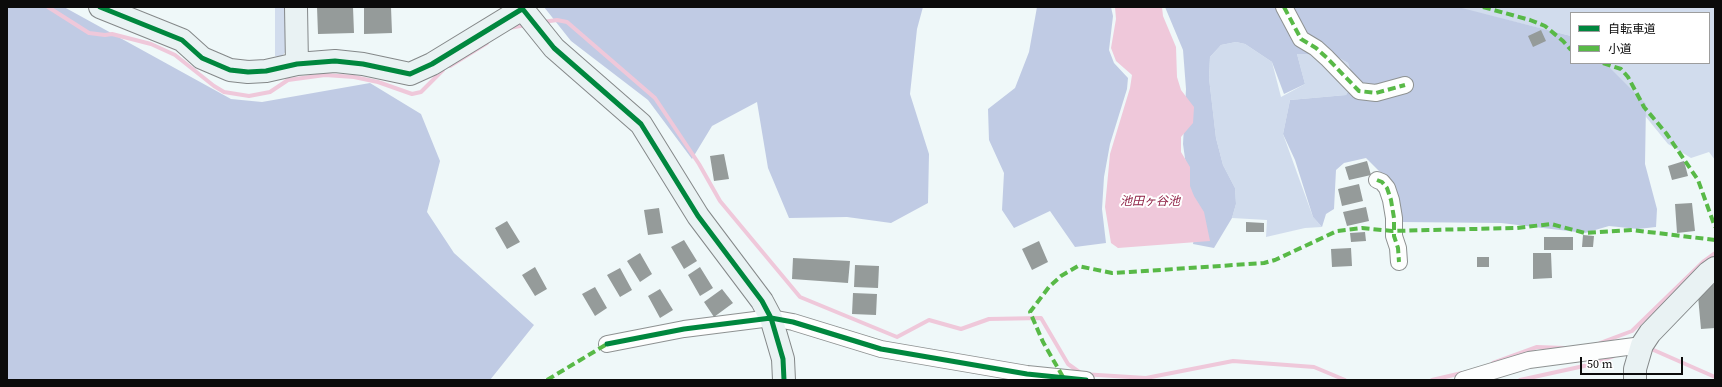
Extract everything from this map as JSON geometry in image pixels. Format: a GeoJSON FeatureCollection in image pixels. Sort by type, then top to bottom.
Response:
{"type":"FeatureCollection","features":[{"type":"Feature","properties":{"kind":"street"},"geometry":{"type":"LineString","coordinates":[[100,7],[182,40],[202,58],[230,70],[248,72],[266,71],[296,64],[335,62],[363,64],[410,74],[432,64],[522,8],[554,48],[641,124],[698,216],[762,301],[771,318],[782,359],[784,380]]}},
{"type":"Feature","properties":{"kind":"street"},"geometry":{"type":"LineString","coordinates":[[296,7],[296,64]]}},
{"type":"Feature","properties":{"kind":"street"},"geometry":{"type":"LineString","coordinates":[[1284,7],[1301,39],[1316,48],[1359,91],[1376,93],[1405,85]]}},
{"type":"Feature","properties":{"kind":"street"},"geometry":{"type":"LineString","coordinates":[[1377,180],[1382,182],[1387,188],[1391,200],[1394,218],[1394,236],[1398,248],[1399,262]]}},
{"type":"Feature","properties":{"kind":"street"},"geometry":{"type":"LineString","coordinates":[[1635,380],[1642,345],[1650,333],[1671,309],[1715,268]]}},
{"type":"Feature","properties":{"kind":"street"},"geometry":{"type":"LineString","coordinates":[[607,344],[684,329],[771,318],[793,322],[881,349],[1027,374],[1086,380]]}},
{"type":"Feature","properties":{"kind":"street"},"geometry":{"type":"LineString","coordinates":[[1463,380],[1529,360],[1642,345]]}},
{"type":"Feature","properties":{"kind":"shaded area"},"geometry":{"type":"Polygon","coordinates":[[[7,7],[64,7],[231,99],[262,102],[370,83],[421,114],[440,161],[427,212],[454,253],[534,325],[490,380],[7,380],[7,7]]]}},
{"type":"Feature","properties":{"kind":"shaded area"},"geometry":{"type":"Polygon","coordinates":[[[275,7],[286,7],[287,50],[282,56],[275,56],[275,7]]]}},
{"type":"Feature","properties":{"kind":"shaded area"},"geometry":{"type":"Polygon","coordinates":[[[544,7],[923,7],[917,29],[910,94],[929,154],[928,203],[891,223],[847,217],[789,218],[768,168],[757,102],[712,126],[692,159],[648,100],[571,41],[544,7]]]}},
{"type":"Feature","properties":{"kind":"shaded area"},"geometry":{"type":"Polygon","coordinates":[[[1037,7],[1111,7],[1113,16],[1109,50],[1114,63],[1128,78],[1127,89],[1110,144],[1104,177],[1102,209],[1106,243],[1075,247],[1050,211],[1014,228],[1002,210],[1004,173],[989,140],[988,109],[1015,88],[1029,52],[1037,7]]]}},
{"type":"Feature","properties":{"kind":"shaded area"},"geometry":{"type":"Polygon","coordinates":[[[1165,7],[1458,7],[1570,36],[1570,64],[1606,64],[1646,104],[1645,164],[1657,209],[1656,227],[1638,229],[1609,226],[1585,233],[1501,223],[1401,222],[1395,187],[1366,158],[1344,163],[1336,170],[1334,209],[1326,214],[1322,227],[1313,217],[1295,160],[1283,134],[1290,100],[1346,95],[1354,81],[1348,63],[1332,54],[1297,54],[1305,84],[1284,94],[1272,62],[1245,44],[1236,42],[1221,45],[1210,57],[1209,78],[1216,138],[1223,165],[1235,188],[1236,204],[1232,218],[1214,248],[1193,244],[1198,209],[1189,187],[1183,144],[1186,89],[1183,50],[1165,7]]]}},
{"type":"Feature","properties":{"kind":"shaded area"},"geometry":{"type":"Polygon","coordinates":[[[1455,7],[1715,7],[1715,160],[1709,152],[1691,158],[1668,144],[1603,64],[1710,64],[1710,12],[1570,12],[1570,36],[1455,7]]]}},
{"type":"Feature","properties":{"kind":"shaded area"},"geometry":{"type":"Polygon","coordinates":[[[1236,42],[1245,44],[1272,62],[1281,97],[1305,84],[1297,54],[1332,54],[1348,63],[1354,81],[1346,95],[1290,100],[1283,134],[1313,217],[1322,227],[1305,228],[1266,237],[1267,220],[1232,218],[1236,204],[1235,188],[1223,165],[1216,138],[1209,78],[1210,57],[1221,45],[1236,42]]]}},
{"type":"Feature","properties":{"kind":"water","name":"池田ヶ谷池"},"geometry":{"type":"Polygon","coordinates":[[[1115,7],[1162,7],[1163,16],[1176,47],[1177,77],[1181,90],[1194,107],[1193,123],[1181,137],[1181,152],[1190,167],[1190,186],[1194,196],[1204,212],[1210,241],[1118,248],[1111,243],[1105,207],[1110,154],[1130,88],[1132,75],[1116,61],[1111,48],[1116,19],[1115,7]]]}},
{"type":"Feature","properties":{"kind":"building"},"geometry":{"type":"Polygon","coordinates":[[[317,7],[353,7],[354,33],[318,34],[317,7]]]}},
{"type":"Feature","properties":{"kind":"building"},"geometry":{"type":"Polygon","coordinates":[[[364,7],[391,7],[392,33],[364,34],[364,7]]]}},
{"type":"Feature","properties":{"kind":"building"},"geometry":{"type":"Polygon","coordinates":[[[1541,30],[1546,41],[1533,47],[1528,36],[1541,30]]]}},
{"type":"Feature","properties":{"kind":"building"},"geometry":{"type":"Polygon","coordinates":[[[724,154],[729,179],[714,181],[710,156],[724,154]]]}},
{"type":"Feature","properties":{"kind":"building"},"geometry":{"type":"Polygon","coordinates":[[[1367,161],[1371,175],[1349,180],[1345,167],[1367,161]]]}},
{"type":"Feature","properties":{"kind":"building"},"geometry":{"type":"Polygon","coordinates":[[[1684,161],[1688,176],[1672,180],[1668,166],[1684,161]]]}},
{"type":"Feature","properties":{"kind":"building"},"geometry":{"type":"Polygon","coordinates":[[[1359,184],[1363,201],[1342,206],[1338,189],[1359,184]]]}},
{"type":"Feature","properties":{"kind":"building"},"geometry":{"type":"Polygon","coordinates":[[[1692,203],[1695,231],[1677,233],[1675,204],[1692,203]]]}},
{"type":"Feature","properties":{"kind":"building"},"geometry":{"type":"Polygon","coordinates":[[[1366,207],[1369,221],[1347,226],[1343,212],[1366,207]]]}},
{"type":"Feature","properties":{"kind":"building"},"geometry":{"type":"Polygon","coordinates":[[[659,208],[663,233],[648,235],[644,210],[659,208]]]}},
{"type":"Feature","properties":{"kind":"building"},"geometry":{"type":"Polygon","coordinates":[[[507,221],[520,242],[507,249],[495,228],[507,221]]]}},
{"type":"Feature","properties":{"kind":"building"},"geometry":{"type":"Polygon","coordinates":[[[1246,222],[1264,223],[1264,232],[1246,232],[1246,222]]]}},
{"type":"Feature","properties":{"kind":"building"},"geometry":{"type":"Polygon","coordinates":[[[1365,232],[1366,241],[1351,242],[1350,233],[1365,232]]]}},
{"type":"Feature","properties":{"kind":"building"},"geometry":{"type":"Polygon","coordinates":[[[1583,235],[1594,236],[1593,247],[1582,247],[1583,235]]]}},
{"type":"Feature","properties":{"kind":"building"},"geometry":{"type":"Polygon","coordinates":[[[1544,237],[1573,237],[1573,250],[1544,250],[1544,237]]]}},
{"type":"Feature","properties":{"kind":"building"},"geometry":{"type":"Polygon","coordinates":[[[684,240],[697,261],[684,269],[671,247],[684,240]]]}},
{"type":"Feature","properties":{"kind":"building"},"geometry":{"type":"Polygon","coordinates":[[[1039,241],[1048,262],[1032,270],[1022,249],[1039,241]]]}},
{"type":"Feature","properties":{"kind":"building"},"geometry":{"type":"Polygon","coordinates":[[[1351,248],[1352,266],[1332,267],[1331,249],[1351,248]]]}},
{"type":"Feature","properties":{"kind":"building"},"geometry":{"type":"Polygon","coordinates":[[[640,253],[652,274],[640,282],[627,261],[640,253]]]}},
{"type":"Feature","properties":{"kind":"building"},"geometry":{"type":"Polygon","coordinates":[[[1533,253],[1551,253],[1552,278],[1533,279],[1533,253]]]}},
{"type":"Feature","properties":{"kind":"building"},"geometry":{"type":"Polygon","coordinates":[[[1477,257],[1489,257],[1489,267],[1477,267],[1477,257]]]}},
{"type":"Feature","properties":{"kind":"building"},"geometry":{"type":"Polygon","coordinates":[[[793,258],[850,261],[848,283],[792,279],[793,258]]]}},
{"type":"Feature","properties":{"kind":"building"},"geometry":{"type":"Polygon","coordinates":[[[855,265],[879,266],[878,288],[854,287],[855,265]]]}},
{"type":"Feature","properties":{"kind":"building"},"geometry":{"type":"Polygon","coordinates":[[[535,267],[547,289],[535,296],[522,275],[535,267]]]}},
{"type":"Feature","properties":{"kind":"building"},"geometry":{"type":"Polygon","coordinates":[[[700,267],[713,288],[700,296],[688,275],[700,267]]]}},
{"type":"Feature","properties":{"kind":"building"},"geometry":{"type":"Polygon","coordinates":[[[620,268],[632,290],[620,297],[607,275],[620,268]]]}},
{"type":"Feature","properties":{"kind":"building"},"geometry":{"type":"Polygon","coordinates":[[[1715,283],[1715,328],[1701,329],[1698,296],[1715,283]]]}},
{"type":"Feature","properties":{"kind":"building"},"geometry":{"type":"Polygon","coordinates":[[[595,287],[607,308],[595,316],[582,294],[595,287]]]}},
{"type":"Feature","properties":{"kind":"building"},"geometry":{"type":"Polygon","coordinates":[[[660,289],[673,310],[660,318],[648,296],[660,289]]]}},
{"type":"Feature","properties":{"kind":"building"},"geometry":{"type":"Polygon","coordinates":[[[722,289],[733,303],[714,317],[704,302],[722,289]]]}},
{"type":"Feature","properties":{"kind":"building"},"geometry":{"type":"Polygon","coordinates":[[[853,293],[877,294],[876,315],[852,314],[853,293]]]}},
{"type":"Feature","properties":{"kind":"waterway"},"geometry":{"type":"LineString","coordinates":[[48,7],[89,33],[105,35],[112,34],[151,44],[175,55],[214,86],[224,92],[249,96],[270,92],[288,80],[325,75],[354,77],[378,82],[412,94],[421,92],[443,70]]}},
{"type":"Feature","properties":{"kind":"waterway"},"geometry":{"type":"LineString","coordinates":[[543,22],[557,20],[567,22],[655,98],[699,164],[720,201],[800,297],[897,337],[929,320],[961,329],[989,319],[1041,318],[1068,364],[1082,374],[1146,378],[1233,361],[1314,367],[1345,380]]}},
{"type":"Feature","properties":{"kind":"waterway"},"geometry":{"type":"LineString","coordinates":[[509,28],[526,25]]}},
{"type":"Feature","properties":{"kind":"waterway"},"geometry":{"type":"LineString","coordinates":[[450,66],[487,43]]}},
{"type":"Feature","properties":{"kind":"waterway"},"geometry":{"type":"LineString","coordinates":[[1600,343],[1632,331],[1704,261],[1715,253]]}},
{"type":"Feature","properties":{"kind":"waterway"},"geometry":{"type":"LineString","coordinates":[[1493,363],[1537,347],[1564,348]]}},
{"type":"Feature","properties":{"kind":"waterway"},"geometry":{"type":"LineString","coordinates":[[1649,348],[1715,377]]}},
{"type":"Feature","properties":{"kind":"waterway"},"geometry":{"type":"LineString","coordinates":[[1520,380],[1593,364],[1614,356]]}},
{"type":"Feature","properties":{"kind":"waterway"},"geometry":{"type":"LineString","coordinates":[[1432,380],[1462,373]]}},
{"type":"Feature","properties":{"kind":"marked path"},"geometry":{"type":"LineString","coordinates":[[1284,7],[1301,39],[1316,48],[1359,91],[1376,93],[1405,85]]}},
{"type":"Feature","properties":{"kind":"marked path"},"geometry":{"type":"LineString","coordinates":[[1483,7],[1530,20],[1545,26],[1570,49]]}},
{"type":"Feature","properties":{"kind":"marked path"},"geometry":{"type":"LineString","coordinates":[[1606,64],[1621,69],[1628,77],[1644,107],[1666,133],[1698,180],[1715,227]]}},
{"type":"Feature","properties":{"kind":"marked path"},"geometry":{"type":"LineString","coordinates":[[1377,180],[1382,182],[1387,188],[1391,200],[1394,218],[1394,236],[1398,248],[1399,262]]}},
{"type":"Feature","properties":{"kind":"marked path"},"geometry":{"type":"LineString","coordinates":[[1063,377],[1043,342],[1030,312],[1049,287],[1061,276],[1078,266],[1112,273],[1264,263],[1275,260],[1337,231],[1362,228],[1392,231],[1517,228],[1551,224],[1585,233],[1632,230],[1715,240]]}},
{"type":"Feature","properties":{"kind":"marked path"},"geometry":{"type":"LineString","coordinates":[[547,380],[607,344]]}},
{"type":"Feature","properties":{"kind":"cycle path"},"geometry":{"type":"LineString","coordinates":[[100,7],[182,40],[202,58],[230,70],[248,72],[266,71],[297,64],[335,61],[363,64],[410,74],[432,64],[522,9]]}},
{"type":"Feature","properties":{"kind":"cycle path"},"geometry":{"type":"LineString","coordinates":[[521,7],[554,48],[641,124],[698,216],[762,301],[771,318],[783,359],[784,380]]}},
{"type":"Feature","properties":{"kind":"cycle path"},"geometry":{"type":"LineString","coordinates":[[607,344],[684,329],[771,318],[793,322],[881,349],[1027,374],[1086,380]]}}]}
